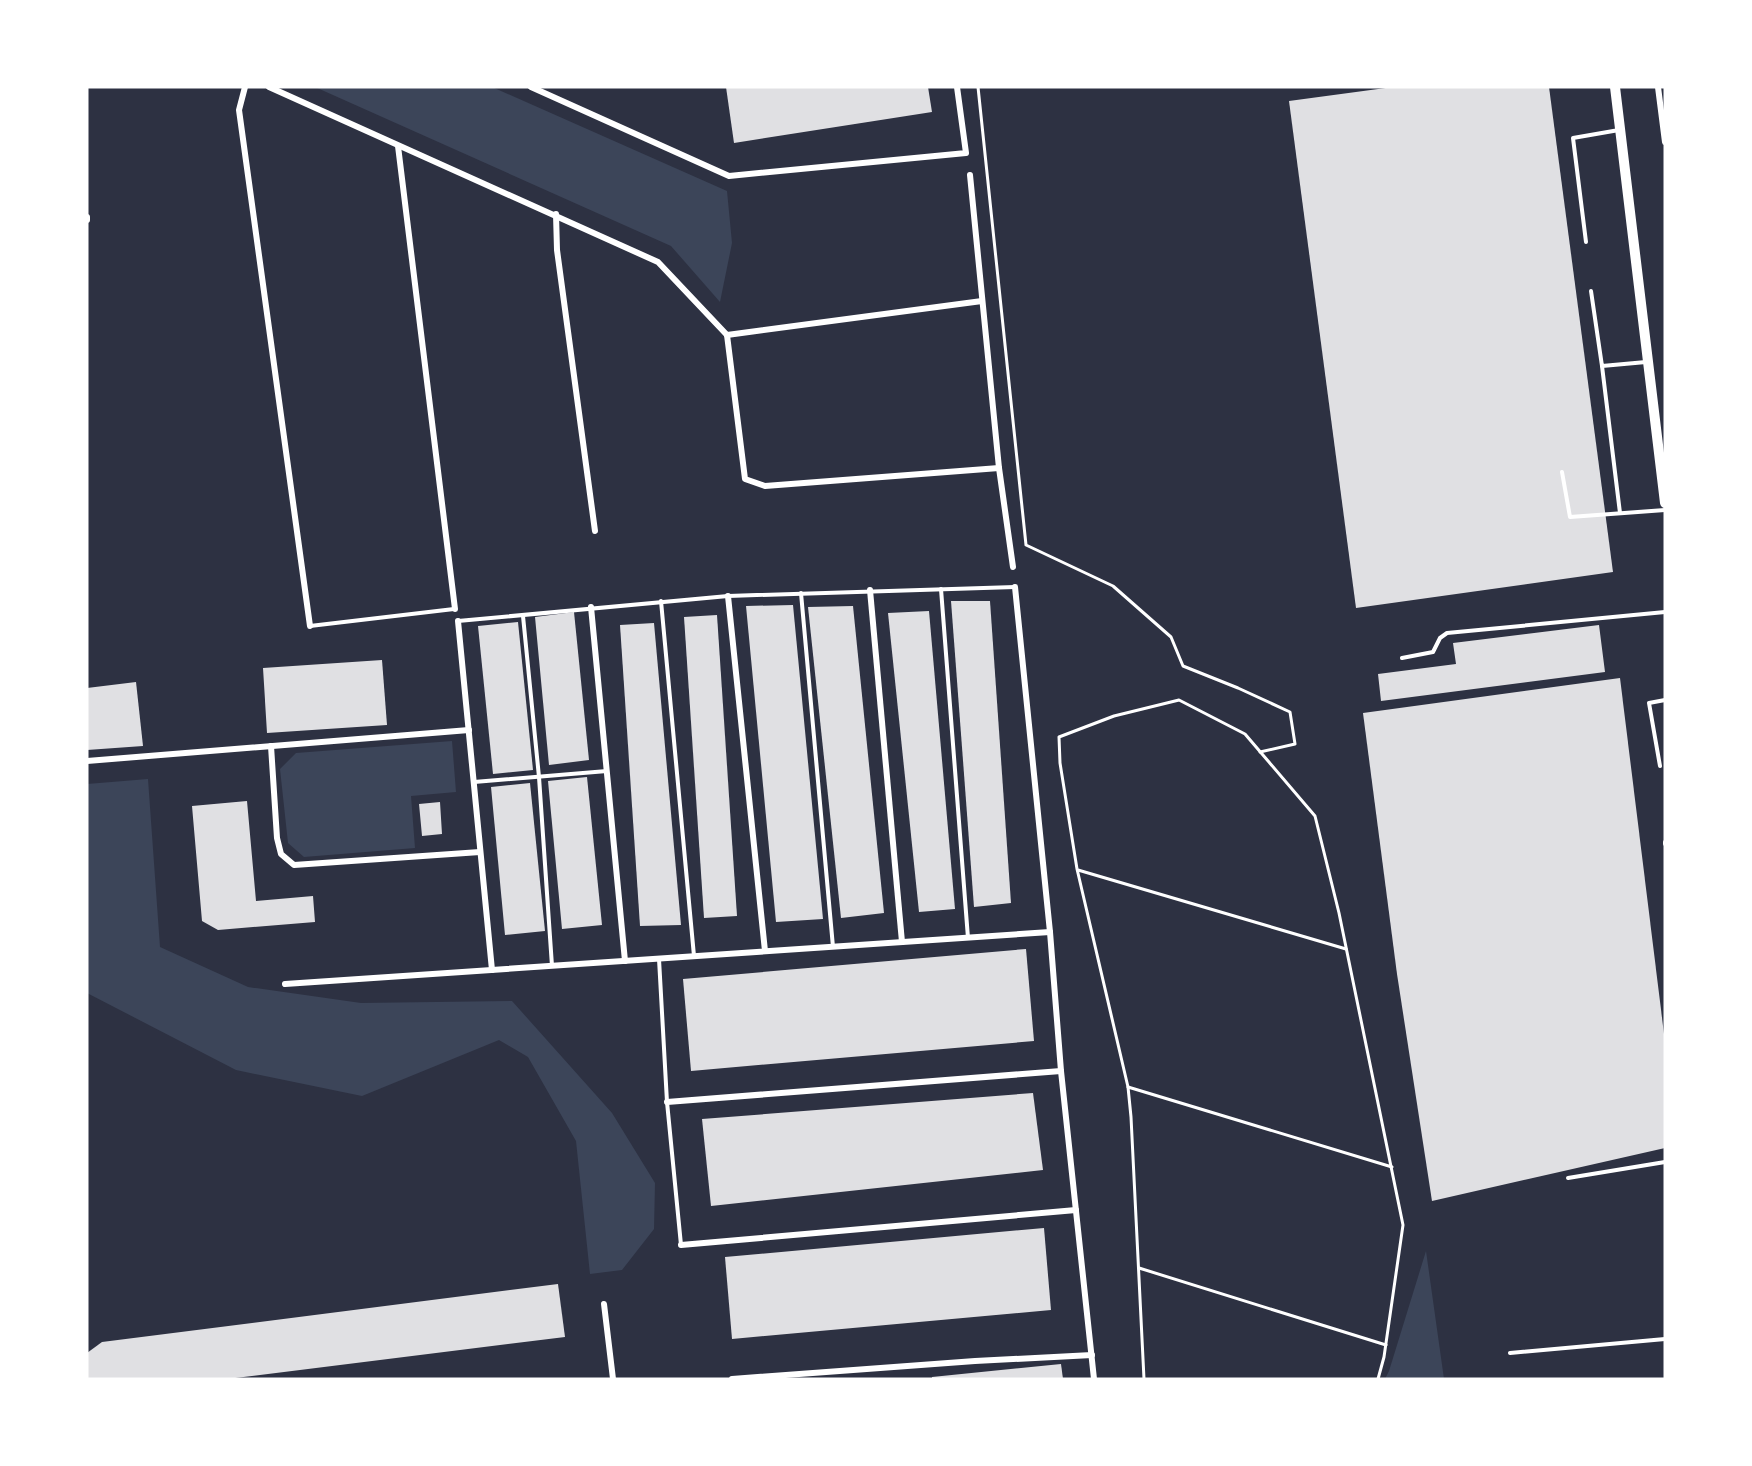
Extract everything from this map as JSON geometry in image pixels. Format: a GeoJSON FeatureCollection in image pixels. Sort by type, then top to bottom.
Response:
{"type":"FeatureCollection","features":[{"type":"Feature","properties":{"kind":"street"},"geometry":{"type":"LineString","coordinates":[[246,87],[239,110],[310,626]]}},
{"type":"Feature","properties":{"kind":"street"},"geometry":{"type":"LineString","coordinates":[[269,87],[556,214],[658,262],[727,335],[745,479],[765,486],[999,468]]}},
{"type":"Feature","properties":{"kind":"street"},"geometry":{"type":"LineString","coordinates":[[534,88],[729,176],[966,153],[957,87]]}},
{"type":"Feature","properties":{"kind":"street"},"geometry":{"type":"LineString","coordinates":[[1615,87],[1647,362],[1662,457],[1665,503]]}},
{"type":"Feature","properties":{"kind":"street"},"geometry":{"type":"LineString","coordinates":[[1658,87],[1663,105],[1665,142]]}},
{"type":"Feature","properties":{"kind":"street"},"geometry":{"type":"LineString","coordinates":[[398,146],[455,609]]}},
{"type":"Feature","properties":{"kind":"street"},"geometry":{"type":"LineString","coordinates":[[970,175],[999,468],[1012,567]]}},
{"type":"Feature","properties":{"kind":"street"},"geometry":{"type":"LineString","coordinates":[[556,214],[557,250],[595,531]]}},
{"type":"Feature","properties":{"kind":"street"},"geometry":{"type":"LineString","coordinates":[[727,335],[982,301]]}},
{"type":"Feature","properties":{"kind":"street"},"geometry":{"type":"LineString","coordinates":[[1015,587],[1050,932],[1061,1071],[1094,1379]]}},
{"type":"Feature","properties":{"kind":"street"},"geometry":{"type":"LineString","coordinates":[[870,590],[902,942]]}},
{"type":"Feature","properties":{"kind":"street"},"geometry":{"type":"LineString","coordinates":[[728,596],[765,951]]}},
{"type":"Feature","properties":{"kind":"street"},"geometry":{"type":"LineString","coordinates":[[591,608],[625,961]]}},
{"type":"Feature","properties":{"kind":"street"},"geometry":{"type":"LineString","coordinates":[[458,621],[492,970]]}},
{"type":"Feature","properties":{"kind":"street"},"geometry":{"type":"LineString","coordinates":[[87,761],[469,730]]}},
{"type":"Feature","properties":{"kind":"street"},"geometry":{"type":"LineString","coordinates":[[271,746],[277,838],[281,854],[294,866],[480,852]]}},
{"type":"Feature","properties":{"kind":"street"},"geometry":{"type":"LineString","coordinates":[[285,984],[1050,932]]}},
{"type":"Feature","properties":{"kind":"street"},"geometry":{"type":"LineString","coordinates":[[667,1101],[1061,1071]]}},
{"type":"Feature","properties":{"kind":"street"},"geometry":{"type":"LineString","coordinates":[[681,1245],[1076,1210]]}},
{"type":"Feature","properties":{"kind":"street"},"geometry":{"type":"LineString","coordinates":[[604,1304],[613,1379]]}},
{"type":"Feature","properties":{"kind":"street"},"geometry":{"type":"LineString","coordinates":[[732,1379],[1092,1355]]}},
{"type":"Feature","properties":{"kind":"lane"},"geometry":{"type":"LineString","coordinates":[[1586,242],[1573,138],[1620,130]]}},
{"type":"Feature","properties":{"kind":"lane"},"geometry":{"type":"LineString","coordinates":[[1591,291],[1620,513]]}},
{"type":"Feature","properties":{"kind":"lane"},"geometry":{"type":"LineString","coordinates":[[1602,366],[1647,362]]}},
{"type":"Feature","properties":{"kind":"lane"},"geometry":{"type":"LineString","coordinates":[[1562,472],[1570,517],[1665,510]]}},
{"type":"Feature","properties":{"kind":"lane"},"geometry":{"type":"LineString","coordinates":[[458,621],[728,596],[1015,587]]}},
{"type":"Feature","properties":{"kind":"lane"},"geometry":{"type":"LineString","coordinates":[[940,589],[968,938]]}},
{"type":"Feature","properties":{"kind":"lane"},"geometry":{"type":"LineString","coordinates":[[801,593],[833,947]]}},
{"type":"Feature","properties":{"kind":"lane"},"geometry":{"type":"LineString","coordinates":[[661,601],[694,956]]}},
{"type":"Feature","properties":{"kind":"lane"},"geometry":{"type":"LineString","coordinates":[[310,626],[455,609]]}},
{"type":"Feature","properties":{"kind":"lane"},"geometry":{"type":"LineString","coordinates":[[1402,658],[1433,652],[1440,638],[1447,633],[1665,612]]}},
{"type":"Feature","properties":{"kind":"lane"},"geometry":{"type":"LineString","coordinates":[[523,616],[552,966]]}},
{"type":"Feature","properties":{"kind":"lane"},"geometry":{"type":"LineString","coordinates":[[1660,766],[1649,703],[1665,700]]}},
{"type":"Feature","properties":{"kind":"lane"},"geometry":{"type":"LineString","coordinates":[[474,782],[608,771]]}},
{"type":"Feature","properties":{"kind":"lane"},"geometry":{"type":"LineString","coordinates":[[659,958],[667,1101],[681,1245]]}},
{"type":"Feature","properties":{"kind":"lane"},"geometry":{"type":"LineString","coordinates":[[1568,1178],[1665,1162]]}},
{"type":"Feature","properties":{"kind":"lane"},"geometry":{"type":"LineString","coordinates":[[1510,1353],[1665,1339]]}},
{"type":"Feature","properties":{"kind":"path"},"geometry":{"type":"LineString","coordinates":[[978,87],[1026,545],[1113,586],[1171,637],[1183,666],[1290,712],[1295,744],[1260,752]]}},
{"type":"Feature","properties":{"kind":"path"},"geometry":{"type":"LineString","coordinates":[[1144,1379],[1128,1087],[1077,870],[1060,763],[1059,737],[1114,716],[1179,700],[1245,734],[1315,816],[1346,949],[1403,1225],[1386,1345],[1378,1379]]}},
{"type":"Feature","properties":{"kind":"path"},"geometry":{"type":"LineString","coordinates":[[1077,870],[1346,949]]}},
{"type":"Feature","properties":{"kind":"path"},"geometry":{"type":"LineString","coordinates":[[1128,1087],[1392,1167]]}},
{"type":"Feature","properties":{"kind":"path"},"geometry":{"type":"LineString","coordinates":[[1139,1268],[1386,1345]]}},
{"type":"Feature","properties":{"kind":"shaded area"},"geometry":{"type":"Polygon","coordinates":[[[315,87],[492,87],[727,191],[732,243],[720,302],[671,246],[315,87]]]}},
{"type":"Feature","properties":{"kind":"shaded area"},"geometry":{"type":"Polygon","coordinates":[[[452,741],[456,792],[411,796],[415,848],[304,857],[288,843],[280,769],[296,753],[452,741]]]}},
{"type":"Feature","properties":{"kind":"shaded area"},"geometry":{"type":"Polygon","coordinates":[[[148,779],[160,947],[248,987],[361,1003],[512,1001],[612,1113],[655,1183],[654,1229],[622,1270],[590,1274],[576,1141],[528,1057],[499,1040],[362,1096],[236,1070],[87,993],[87,784],[148,779]]]}},
{"type":"Feature","properties":{"kind":"shaded area"},"geometry":{"type":"Polygon","coordinates":[[[1426,1251],[1444,1379],[1385,1379],[1389,1371],[1426,1251]]]}},
{"type":"Feature","properties":{"kind":"building"},"geometry":{"type":"Polygon","coordinates":[[[726,87],[928,87],[932,112],[734,143],[726,87]]]}},
{"type":"Feature","properties":{"kind":"building"},"geometry":{"type":"Polygon","coordinates":[[[1393,87],[1549,87],[1613,572],[1356,608],[1289,101],[1393,87]]]}},
{"type":"Feature","properties":{"kind":"building"},"geometry":{"type":"Polygon","coordinates":[[[951,601],[990,601],[1011,903],[974,907],[951,601]]]}},
{"type":"Feature","properties":{"kind":"building"},"geometry":{"type":"Polygon","coordinates":[[[793,605],[823,919],[776,922],[746,606],[793,605]]]}},
{"type":"Feature","properties":{"kind":"building"},"geometry":{"type":"Polygon","coordinates":[[[853,606],[884,913],[841,918],[808,607],[853,606]]]}},
{"type":"Feature","properties":{"kind":"building"},"geometry":{"type":"Polygon","coordinates":[[[929,611],[955,909],[919,912],[888,613],[929,611]]]}},
{"type":"Feature","properties":{"kind":"building"},"geometry":{"type":"Polygon","coordinates":[[[574,612],[589,760],[549,765],[535,617],[574,612]]]}},
{"type":"Feature","properties":{"kind":"building"},"geometry":{"type":"Polygon","coordinates":[[[717,615],[737,916],[704,918],[684,617],[717,615]]]}},
{"type":"Feature","properties":{"kind":"building"},"geometry":{"type":"Polygon","coordinates":[[[518,622],[533,770],[493,774],[478,626],[518,622]]]}},
{"type":"Feature","properties":{"kind":"building"},"geometry":{"type":"Polygon","coordinates":[[[654,623],[681,925],[640,926],[620,625],[654,623]]]}},
{"type":"Feature","properties":{"kind":"building"},"geometry":{"type":"Polygon","coordinates":[[[1599,625],[1605,672],[1381,701],[1378,674],[1456,664],[1453,643],[1599,625]]]}},
{"type":"Feature","properties":{"kind":"building"},"geometry":{"type":"Polygon","coordinates":[[[382,660],[387,725],[267,733],[263,668],[382,660]]]}},
{"type":"Feature","properties":{"kind":"building"},"geometry":{"type":"Polygon","coordinates":[[[1620,678],[1665,1042],[1665,1148],[1432,1201],[1397,974],[1363,713],[1620,678]]]}},
{"type":"Feature","properties":{"kind":"building"},"geometry":{"type":"Polygon","coordinates":[[[136,682],[143,746],[87,750],[87,688],[136,682]]]}},
{"type":"Feature","properties":{"kind":"building"},"geometry":{"type":"Polygon","coordinates":[[[587,777],[602,925],[562,929],[548,781],[587,777]]]}},
{"type":"Feature","properties":{"kind":"building"},"geometry":{"type":"Polygon","coordinates":[[[530,783],[545,931],[505,935],[491,787],[530,783]]]}},
{"type":"Feature","properties":{"kind":"building"},"geometry":{"type":"Polygon","coordinates":[[[247,801],[256,901],[313,896],[315,922],[218,930],[202,921],[192,806],[247,801]]]}},
{"type":"Feature","properties":{"kind":"building"},"geometry":{"type":"Polygon","coordinates":[[[440,802],[442,834],[422,836],[419,804],[440,802]]]}},
{"type":"Feature","properties":{"kind":"building"},"geometry":{"type":"Polygon","coordinates":[[[1026,949],[1034,1041],[691,1071],[683,979],[1026,949]]]}},
{"type":"Feature","properties":{"kind":"building"},"geometry":{"type":"Polygon","coordinates":[[[1033,1093],[1043,1170],[711,1206],[702,1119],[1033,1093]]]}},
{"type":"Feature","properties":{"kind":"building"},"geometry":{"type":"Polygon","coordinates":[[[1044,1228],[1051,1310],[732,1339],[725,1257],[1044,1228]]]}},
{"type":"Feature","properties":{"kind":"building"},"geometry":{"type":"Polygon","coordinates":[[[558,1284],[565,1337],[227,1379],[87,1379],[87,1353],[102,1342],[558,1284]]]}},
{"type":"Feature","properties":{"kind":"building"},"geometry":{"type":"Polygon","coordinates":[[[1061,1364],[1063,1379],[932,1379],[932,1377],[1061,1364]]]}}]}
